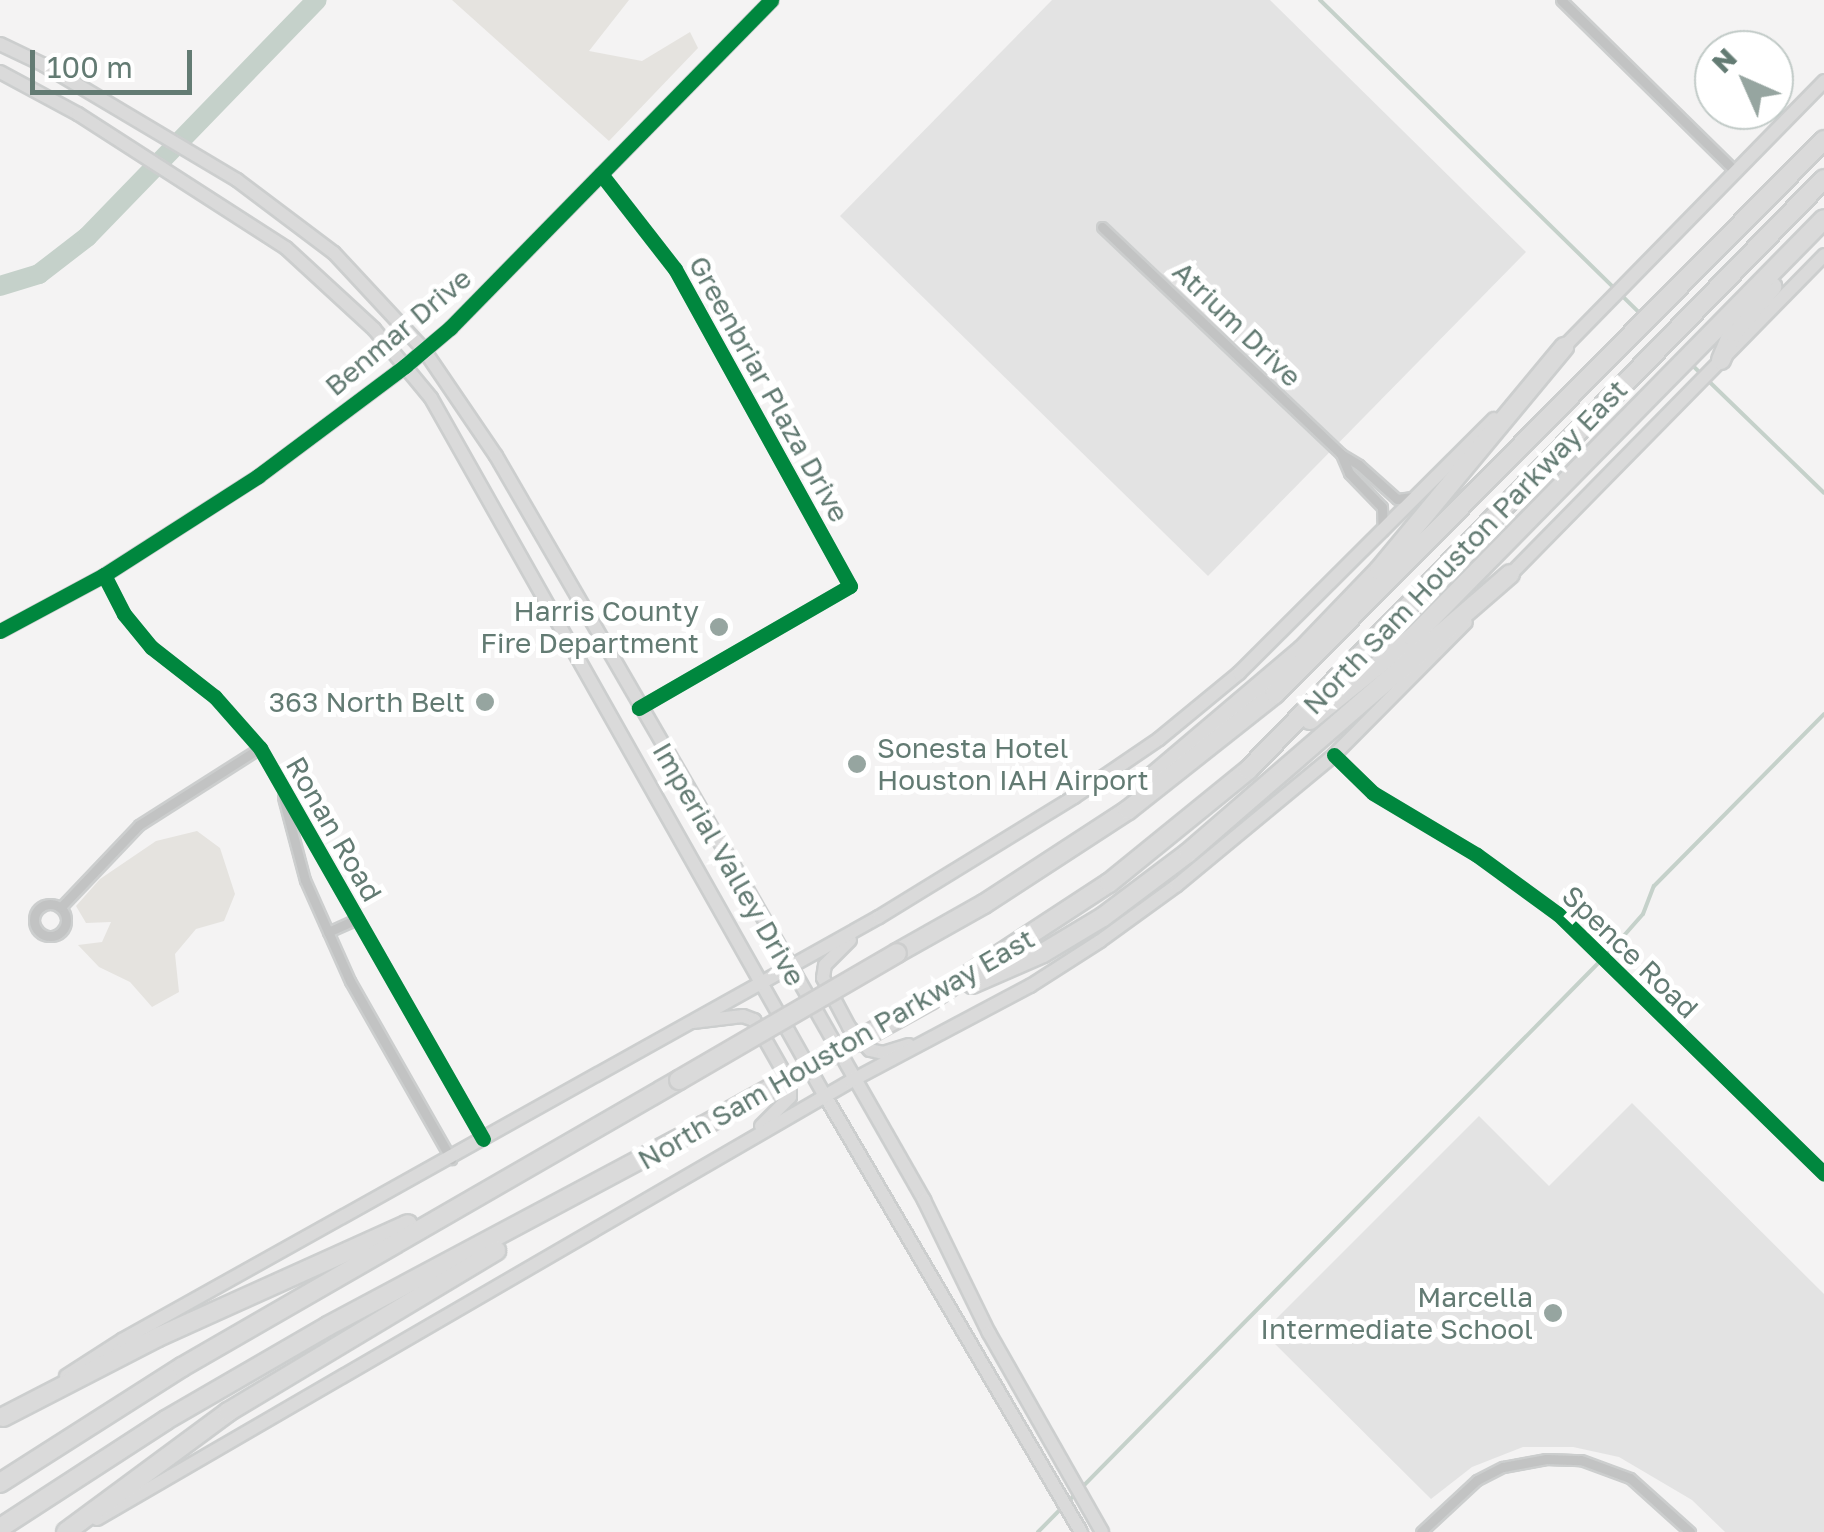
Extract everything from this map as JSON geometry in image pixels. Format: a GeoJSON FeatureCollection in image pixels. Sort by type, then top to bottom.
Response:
{"type":"FeatureCollection","features":[{"type":"Feature","properties":{"kind":"highway","name":"North Sam Houston Parkway East"},"geometry":{"type":"LineString","coordinates":[[0,1483],[134,1396],[1056,859],[1199,757],[1275,694],[1824,140]]}},
{"type":"Feature","properties":{"kind":"highway","name":"North Sam Houston Parkway East"},"geometry":{"type":"LineString","coordinates":[[2,1530],[105,1457],[328,1326],[930,1000],[1109,883],[1248,770],[1824,180]]}},
{"type":"Feature","properties":{"kind":"highway"},"geometry":{"type":"LineString","coordinates":[[1248,770],[1413,637],[1824,220]]}},
{"type":"Feature","properties":{"kind":"highway"},"geometry":{"type":"LineString","coordinates":[[1721,360],[1733,332],[1824,228]]}},
{"type":"Feature","properties":{"kind":"highway"},"geometry":{"type":"LineString","coordinates":[[1056,859],[1302,650],[1379,570],[1564,347]]}},
{"type":"Feature","properties":{"kind":"highway"},"geometry":{"type":"LineString","coordinates":[[930,1000],[1005,972],[1103,918],[1188,853],[1510,574]]}},
{"type":"Feature","properties":{"kind":"highway"},"geometry":{"type":"LineString","coordinates":[[66,1532],[228,1412],[577,1204],[611,1176]]}},
{"type":"Feature","properties":{"kind":"highway"},"geometry":{"type":"LineString","coordinates":[[2,1418],[158,1337],[494,1184]]}},
{"type":"Feature","properties":{"kind":"main road","name":"Imperial Valley Drive"},"geometry":{"type":"LineString","coordinates":[[0,44],[143,122],[292,220],[366,282],[424,350],[486,439],[924,1200],[1102,1532]]}},
{"type":"Feature","properties":{"kind":"main road","name":"Imperial Valley Drive"},"geometry":{"type":"LineString","coordinates":[[0,72],[201,190],[277,242],[338,292],[431,398],[643,767],[760,983],[1080,1528]]}},
{"type":"Feature","properties":{"kind":"main road"},"geometry":{"type":"LineString","coordinates":[[2,1418],[122,1340],[879,917],[1159,739],[1239,673],[1383,533],[1824,81]]}},
{"type":"Feature","properties":{"kind":"main road"},"geometry":{"type":"LineString","coordinates":[[277,242],[292,220]]}},
{"type":"Feature","properties":{"kind":"main road","name":"North Sam Houston Parkway East"},"geometry":{"type":"LineString","coordinates":[[75,1532],[200,1455],[852,1080],[1030,986],[1119,928],[1334,755],[1824,255]]}},
{"type":"Feature","properties":{"kind":"main road"},"geometry":{"type":"LineString","coordinates":[[643,767],[666,754]]}},
{"type":"Feature","properties":{"kind":"main road"},"geometry":{"type":"LineString","coordinates":[[879,917],[833,954],[823,978],[849,1027],[870,1050],[883,1053],[925,1042]]}},
{"type":"Feature","properties":{"kind":"main road"},"geometry":{"type":"LineString","coordinates":[[686,1023],[743,1016],[754,1020],[790,1083],[790,1097],[782,1108],[732,1150]]}},
{"type":"Feature","properties":{"kind":"main road"},"geometry":{"type":"LineString","coordinates":[[938,1288],[962,1276]]}},
{"type":"Feature","properties":{"kind":"street","name":"Benmar Drive"},"geometry":{"type":"LineString","coordinates":[[0,631],[104,575],[258,476],[405,366],[771,0]]}},
{"type":"Feature","properties":{"kind":"street"},"geometry":{"type":"LineString","coordinates":[[1562,0],[1736,172]]}},
{"type":"Feature","properties":{"kind":"street","name":"Greenbriar Plaza Drive"},"geometry":{"type":"LineString","coordinates":[[601,174],[674,269],[850,586],[639,708]]}},
{"type":"Feature","properties":{"kind":"street","name":"Atrium Drive"},"geometry":{"type":"LineString","coordinates":[[1102,226],[1341,454],[1359,464],[1396,499],[1420,496]]}},
{"type":"Feature","properties":{"kind":"street","name":"Atrium Drive"},"geometry":{"type":"LineString","coordinates":[[1341,454],[1348,473],[1382,507],[1383,533]]}},
{"type":"Feature","properties":{"kind":"street","name":"Ronan Road"},"geometry":{"type":"LineString","coordinates":[[104,575],[124,614],[151,647],[215,697],[260,748],[483,1140]]}},
{"type":"Feature","properties":{"kind":"street"},"geometry":{"type":"LineString","coordinates":[[61,908],[139,825],[260,748]]}},
{"type":"Feature","properties":{"kind":"street","name":"Spence Road"},"geometry":{"type":"LineString","coordinates":[[1334,755],[1373,793],[1477,856],[1544,903],[1824,1174]]}},
{"type":"Feature","properties":{"kind":"street","name":"Ronan Road"},"geometry":{"type":"LineString","coordinates":[[281,790],[304,880],[350,981],[451,1159]]}},
{"type":"Feature","properties":{"kind":"street"},"geometry":{"type":"LineString","coordinates":[[328,932],[357,919]]}},
{"type":"Feature","properties":{"kind":"street"},"geometry":{"type":"LineString","coordinates":[[1421,1532],[1477,1480],[1502,1467],[1546,1459],[1581,1460],[1630,1478],[1690,1532]]}},
{"type":"Feature","properties":{"kind":"shaded area"},"geometry":{"type":"Polygon","coordinates":[[[452,0],[629,0],[589,51],[642,61],[690,32],[698,48],[609,141],[452,0]]]}},
{"type":"Feature","properties":{"kind":"shaded area"},"geometry":{"type":"Polygon","coordinates":[[[1052,0],[1270,0],[1526,252],[1208,576],[840,216],[1052,0]]]}},
{"type":"Feature","properties":{"kind":"shaded area"},"geometry":{"type":"Polygon","coordinates":[[[197,831],[220,848],[235,894],[224,921],[196,929],[175,954],[179,992],[152,1007],[130,982],[99,967],[78,945],[102,942],[111,922],[86,923],[76,906],[100,879],[156,841],[197,831]]]}},
{"type":"Feature","properties":{"kind":"shaded area","name":"Marcella Intermediate School"},"geometry":{"type":"Polygon","coordinates":[[[1632,1103],[1824,1294],[1824,1532],[1725,1532],[1692,1500],[1619,1457],[1573,1447],[1523,1447],[1472,1467],[1431,1499],[1263,1332],[1479,1116],[1549,1186],[1632,1103]]]}},
{"type":"Feature","properties":{"kind":"waterway"},"geometry":{"type":"LineString","coordinates":[[0,286],[39,274],[87,237],[317,0]]}},
{"type":"Feature","properties":{"kind":"waterway"},"geometry":{"type":"LineString","coordinates":[[1320,0],[1642,315]]}},
{"type":"Feature","properties":{"kind":"waterway"},"geometry":{"type":"LineString","coordinates":[[1691,364],[1824,493]]}},
{"type":"Feature","properties":{"kind":"waterway"},"geometry":{"type":"LineString","coordinates":[[1038,1532],[1613,948],[1643,914],[1654,886],[1824,714]]}},
{"type":"Feature","properties":{"kind":"cycle path"},"geometry":{"type":"LineString","coordinates":[[0,631],[104,575],[258,476],[405,366],[450,328],[771,0]]}},
{"type":"Feature","properties":{"kind":"cycle path"},"geometry":{"type":"LineString","coordinates":[[601,174],[675,269],[850,586],[639,708]]}},
{"type":"Feature","properties":{"kind":"cycle path"},"geometry":{"type":"LineString","coordinates":[[104,575],[124,614],[151,647],[215,697],[260,748],[483,1139]]}},
{"type":"Feature","properties":{"kind":"cycle path"},"geometry":{"type":"LineString","coordinates":[[1334,755],[1373,793],[1477,855],[1558,914],[1824,1174]]}},
{"type":"Feature","properties":{"kind":"place","name":"Harris County Fire Department"},"geometry":{"type":"Point","coordinates":[719,627]}},
{"type":"Feature","properties":{"kind":"place","name":"363 North Belt"},"geometry":{"type":"Point","coordinates":[485,702]}},
{"type":"Feature","properties":{"kind":"place","name":"Sonesta Hotel Houston IAH Airport"},"geometry":{"type":"Point","coordinates":[857,764]}},
{"type":"Feature","properties":{"kind":"place","name":"Marcella Intermediate School"},"geometry":{"type":"Point","coordinates":[1553,1313]}}]}
